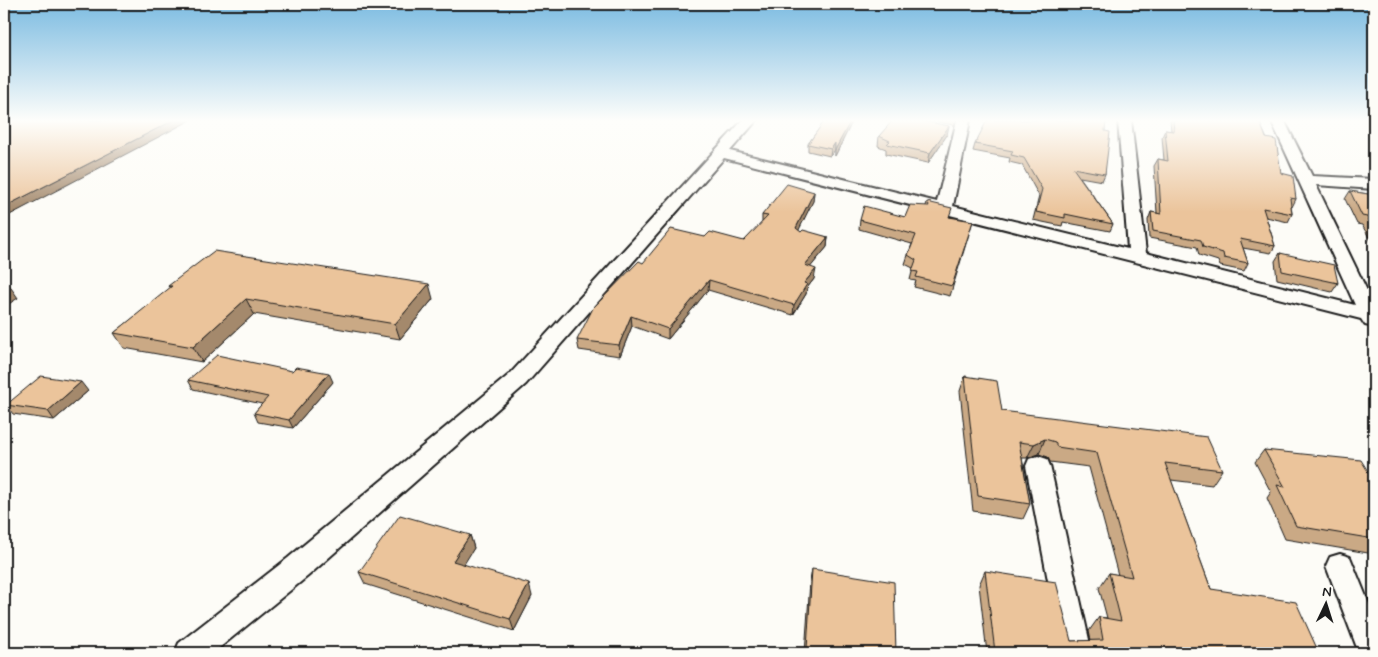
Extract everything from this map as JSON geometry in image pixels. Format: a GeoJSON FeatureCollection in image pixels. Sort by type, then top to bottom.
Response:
{"type":"FeatureCollection","features":[{"type":"Feature","properties":{"kind":"street"},"geometry":{"type":"LineString","coordinates":[[190,653],[298,567],[518,379],[723,151]]}},
{"type":"Feature","properties":{"kind":"street"},"geometry":{"type":"LineString","coordinates":[[944,208],[957,151]]}},
{"type":"Feature","properties":{"kind":"street"},"geometry":{"type":"LineString","coordinates":[[1128,151],[1137,256]]}},
{"type":"Feature","properties":{"kind":"street"},"geometry":{"type":"LineString","coordinates":[[1291,151],[1372,320]]}},
{"type":"Feature","properties":{"kind":"street"},"geometry":{"type":"LineString","coordinates":[[721,153],[1137,256],[1372,320]]}},
{"type":"Feature","properties":{"kind":"street"},"geometry":{"type":"LineString","coordinates":[[1306,180],[1374,184]]}},
{"type":"Feature","properties":{"kind":"street"},"geometry":{"type":"LineString","coordinates":[[1038,466],[1077,653]]}},
{"type":"Feature","properties":{"kind":"street"},"geometry":{"type":"LineString","coordinates":[[1340,566],[1374,653]]}},
{"type":"Feature","properties":{"kind":"building"},"geometry":{"type":"Polygon","coordinates":[[[4,151],[114,151],[4,207],[4,151]]]}},
{"type":"Feature","properties":{"kind":"building"},"geometry":{"type":"Polygon","coordinates":[[[1011,151],[1108,151],[1105,174],[1073,168],[1113,224],[1065,214],[1065,218],[1036,212],[1042,189],[1024,158],[1011,155],[1013,151],[1011,151]]]}},
{"type":"Feature","properties":{"kind":"building"},"geometry":{"type":"Polygon","coordinates":[[[1167,151],[1278,151],[1281,173],[1293,176],[1296,199],[1290,198],[1292,214],[1263,208],[1275,246],[1240,239],[1248,263],[1224,258],[1223,253],[1203,247],[1201,240],[1153,231],[1151,212],[1161,214],[1158,159],[1168,161],[1167,151]]]}},
{"type":"Feature","properties":{"kind":"building"},"geometry":{"type":"Polygon","coordinates":[[[787,184],[814,192],[796,228],[801,232],[803,230],[828,237],[805,265],[816,269],[804,283],[807,284],[794,305],[709,280],[668,329],[631,316],[619,345],[577,340],[593,308],[639,261],[643,263],[671,229],[705,237],[710,232],[744,241],[768,216],[762,215],[787,184]]]}},
{"type":"Feature","properties":{"kind":"building"},"geometry":{"type":"Polygon","coordinates":[[[1350,191],[1374,195],[1374,229],[1367,217],[1362,216],[1350,191]]]}},
{"type":"Feature","properties":{"kind":"building"},"geometry":{"type":"Polygon","coordinates":[[[927,202],[952,208],[949,217],[973,221],[952,286],[916,277],[918,272],[912,271],[916,260],[908,255],[916,235],[860,220],[864,206],[905,217],[910,205],[929,206],[927,202]]]}},
{"type":"Feature","properties":{"kind":"building"},"geometry":{"type":"Polygon","coordinates":[[[214,251],[429,284],[395,324],[246,299],[193,347],[114,333],[172,286],[168,286],[214,251]]]}},
{"type":"Feature","properties":{"kind":"building"},"geometry":{"type":"Polygon","coordinates":[[[1280,253],[1334,265],[1338,283],[1282,271],[1280,253]]]}},
{"type":"Feature","properties":{"kind":"building"},"geometry":{"type":"Polygon","coordinates":[[[217,355],[292,371],[296,367],[329,373],[289,420],[254,413],[268,397],[188,380],[217,355]]]}},
{"type":"Feature","properties":{"kind":"building"},"geometry":{"type":"Polygon","coordinates":[[[41,376],[81,382],[48,411],[6,405],[41,376]]]}},
{"type":"Feature","properties":{"kind":"building"},"geometry":{"type":"Polygon","coordinates":[[[965,376],[997,381],[1002,411],[1207,437],[1222,470],[1165,463],[1211,589],[1296,602],[1319,653],[995,652],[985,571],[1056,582],[1071,641],[1103,640],[1099,617],[1121,621],[1109,573],[1132,577],[1097,453],[1057,447],[1055,442],[1045,439],[1034,444],[1019,442],[1030,504],[978,496],[965,376]]]}},
{"type":"Feature","properties":{"kind":"building"},"geometry":{"type":"Polygon","coordinates":[[[1264,450],[1361,460],[1374,481],[1374,539],[1296,526],[1277,485],[1285,487],[1264,450]]]}},
{"type":"Feature","properties":{"kind":"building"},"geometry":{"type":"Polygon","coordinates":[[[400,515],[470,535],[453,561],[529,584],[510,619],[359,572],[400,515]]]}},
{"type":"Feature","properties":{"kind":"building"},"geometry":{"type":"Polygon","coordinates":[[[812,569],[894,582],[896,653],[828,653],[807,649],[812,569]]]}}]}
